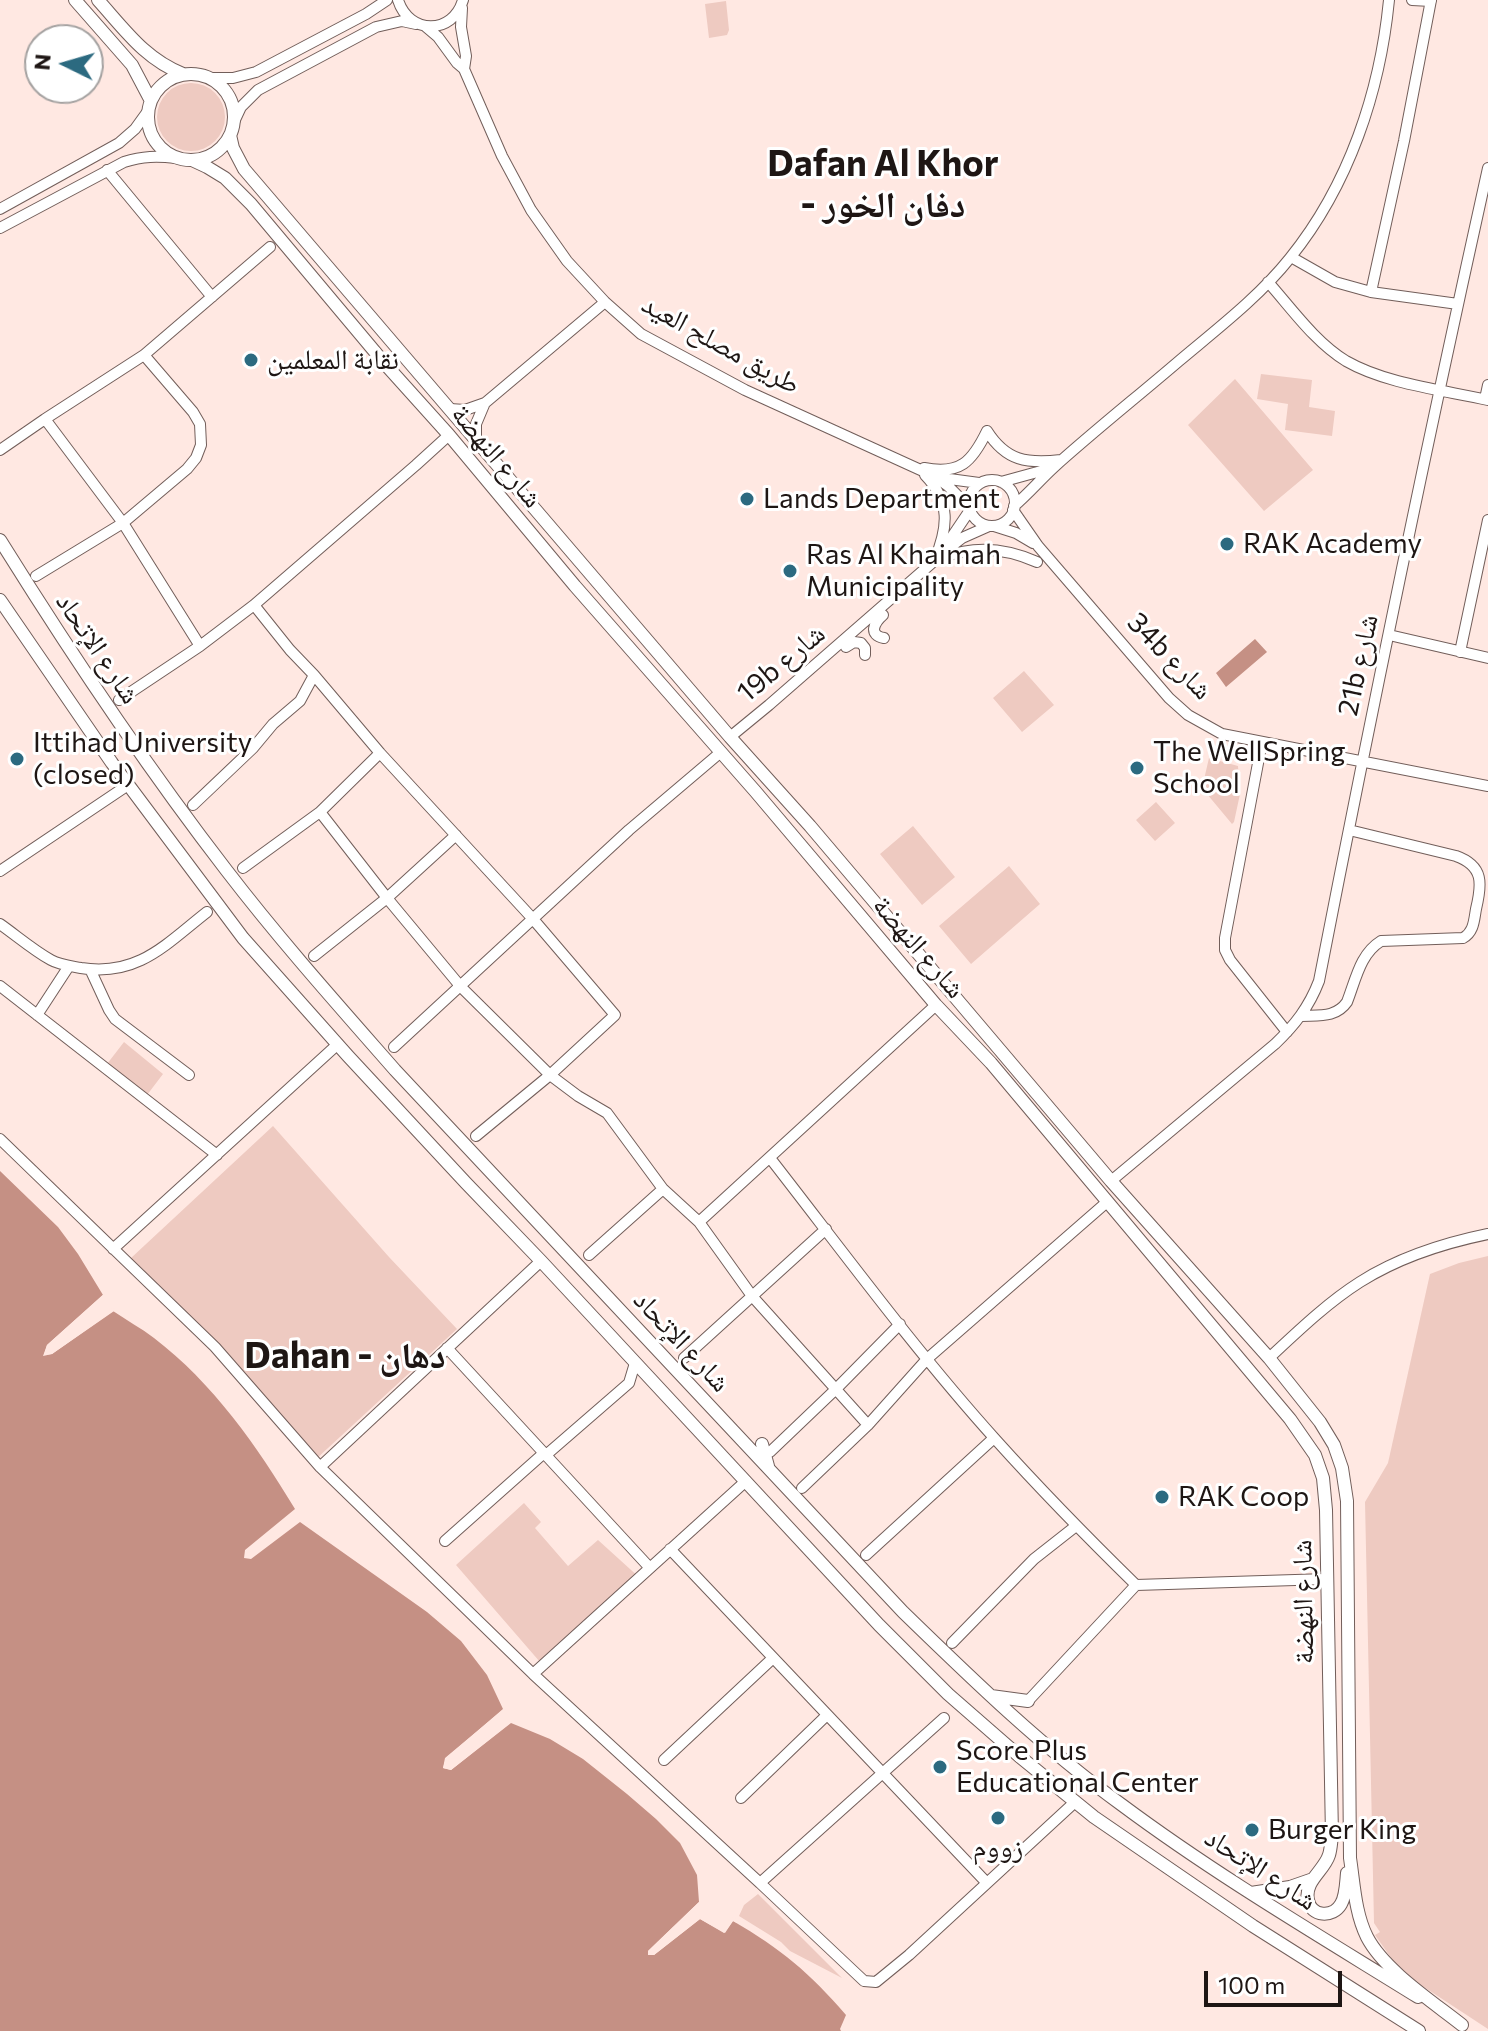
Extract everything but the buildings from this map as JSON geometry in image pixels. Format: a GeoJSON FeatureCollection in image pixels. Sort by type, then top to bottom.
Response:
{"type":"FeatureCollection","features":[{"type":"Feature","properties":{"kind":"main road"},"geometry":{"type":"LineString","coordinates":[[75,0],[132,65],[150,106],[149,126],[154,140],[164,151],[176,158],[204,158],[224,145],[232,128],[233,109],[229,96],[211,78],[197,74],[183,74],[164,83],[150,106]]}},
{"type":"Feature","properties":{"kind":"main road"},"geometry":{"type":"LineString","coordinates":[[98,0],[145,53],[183,74]]}},
{"type":"Feature","properties":{"kind":"main road","name":"شارع النهضة"},"geometry":{"type":"LineString","coordinates":[[232,128],[233,148],[244,169],[1111,1181],[1269,1358],[1320,1422],[1334,1445],[1347,1501],[1350,1858]]}},
{"type":"Feature","properties":{"kind":"main road","name":"شارع النهضة"},"geometry":{"type":"LineString","coordinates":[[192,160],[219,173],[233,185],[936,1005],[991,1063],[1290,1419],[1315,1455],[1323,1478],[1326,1510],[1332,1836],[1325,1864],[1313,1879]]}},
{"type":"Feature","properties":{"kind":"main road","name":"شارع الإتحاد"},"geometry":{"type":"LineString","coordinates":[[0,540],[40,605],[150,767],[228,872],[319,984],[395,1070],[903,1612],[991,1696],[1121,1805],[1251,1893],[1467,2028]]}},
{"type":"Feature","properties":{"kind":"main road"},"geometry":{"type":"LineString","coordinates":[[0,558],[40,605]]}},
{"type":"Feature","properties":{"kind":"main road"},"geometry":{"type":"LineString","coordinates":[[575,586],[584,579],[605,589]]}},
{"type":"Feature","properties":{"kind":"main road","name":"شارع الإتحاد"},"geometry":{"type":"LineString","coordinates":[[0,600],[128,785],[243,938],[466,1183],[879,1625],[948,1694],[1094,1817],[1253,1926],[1419,2031]]}},
{"type":"Feature","properties":{"kind":"main road"},"geometry":{"type":"LineString","coordinates":[[991,1063],[1021,1094],[1026,1094],[1030,1086]]}},
{"type":"Feature","properties":{"kind":"main road"},"geometry":{"type":"LineString","coordinates":[[766,1448],[769,1469]]}},
{"type":"Feature","properties":{"kind":"main road"},"geometry":{"type":"LineString","coordinates":[[782,1520],[803,1524],[808,1518],[806,1509]]}},
{"type":"Feature","properties":{"kind":"main road"},"geometry":{"type":"LineString","coordinates":[[991,1696],[1028,1701]]}},
{"type":"Feature","properties":{"kind":"main road"},"geometry":{"type":"LineString","coordinates":[[1313,1879],[1307,1896],[1311,1907],[1326,1914],[1334,1912],[1344,1900],[1350,1858]]}},
{"type":"Feature","properties":{"kind":"main road"},"geometry":{"type":"LineString","coordinates":[[1350,1858],[1358,1914],[1374,1948],[1390,1966],[1467,2028]]}},
{"type":"Feature","properties":{"kind":"main road"},"geometry":{"type":"LineString","coordinates":[[1251,1893],[1290,1887],[1313,1879]]}},
{"type":"Feature","properties":{"kind":"street"},"geometry":{"type":"LineString","coordinates":[[211,78],[256,72],[387,0]]}},
{"type":"Feature","properties":{"kind":"street","name":"طريق مصلح العيد"},"geometry":{"type":"LineString","coordinates":[[398,0],[403,12],[438,37],[464,69],[502,156],[531,210],[567,261],[605,302],[641,334],[745,390],[936,477],[969,508]]}},
{"type":"Feature","properties":{"kind":"street"},"geometry":{"type":"LineString","coordinates":[[1014,508],[1010,489],[1001,482],[990,479],[979,483],[970,494],[969,508],[978,521],[992,526],[1004,523],[1014,508],[1054,467],[1268,282],[1312,229],[1333,193],[1361,130],[1381,59],[1389,0]]}},
{"type":"Feature","properties":{"kind":"street"},"geometry":{"type":"LineString","coordinates":[[1371,292],[1431,1],[1412,0]]}},
{"type":"Feature","properties":{"kind":"street"},"geometry":{"type":"LineString","coordinates":[[232,128],[249,97],[269,84],[376,27],[402,21],[421,25],[444,24],[452,19],[463,2]]}},
{"type":"Feature","properties":{"kind":"street","name":"طريق مصلح العيد"},"geometry":{"type":"LineString","coordinates":[[463,2],[464,69]]}},
{"type":"Feature","properties":{"kind":"street"},"geometry":{"type":"LineString","coordinates":[[0,209],[119,143],[135,129],[150,106]]}},
{"type":"Feature","properties":{"kind":"street"},"geometry":{"type":"LineString","coordinates":[[0,228],[107,170],[141,157],[176,158]]}},
{"type":"Feature","properties":{"kind":"street","name":"21b شارع"},"geometry":{"type":"LineString","coordinates":[[1111,1181],[1287,1032],[1308,1007],[1319,981],[1362,761],[1488,168]]}},
{"type":"Feature","properties":{"kind":"street"},"geometry":{"type":"LineString","coordinates":[[107,170],[212,297]]}},
{"type":"Feature","properties":{"kind":"street"},"geometry":{"type":"LineString","coordinates":[[0,450],[144,355],[270,247]]}},
{"type":"Feature","properties":{"kind":"street"},"geometry":{"type":"LineString","coordinates":[[1291,257],[1335,282],[1371,292],[1458,304]]}},
{"type":"Feature","properties":{"kind":"street"},"geometry":{"type":"LineString","coordinates":[[1268,282],[1309,330],[1344,360],[1375,376],[1487,399],[1488,385]]}},
{"type":"Feature","properties":{"kind":"street"},"geometry":{"type":"LineString","coordinates":[[450,409],[465,410],[485,403],[605,302]]}},
{"type":"Feature","properties":{"kind":"street"},"geometry":{"type":"LineString","coordinates":[[36,576],[123,523],[196,458],[201,445],[200,424],[144,355]]}},
{"type":"Feature","properties":{"kind":"street"},"geometry":{"type":"LineString","coordinates":[[476,439],[476,424],[485,403]]}},
{"type":"Feature","properties":{"kind":"street"},"geometry":{"type":"LineString","coordinates":[[45,419],[123,523],[200,646]]}},
{"type":"Feature","properties":{"kind":"street"},"geometry":{"type":"LineString","coordinates":[[914,466],[945,470],[960,467],[971,459],[987,431],[995,444],[1018,459],[1031,462],[1064,459]]}},
{"type":"Feature","properties":{"kind":"street"},"geometry":{"type":"LineString","coordinates":[[119,700],[200,646],[254,605],[449,435]]}},
{"type":"Feature","properties":{"kind":"street"},"geometry":{"type":"LineString","coordinates":[[914,466],[935,487],[945,512],[946,527],[935,561]]}},
{"type":"Feature","properties":{"kind":"street"},"geometry":{"type":"LineString","coordinates":[[1001,482],[1054,467]]}},
{"type":"Feature","properties":{"kind":"street","name":"طريق مصلح العيد"},"geometry":{"type":"LineString","coordinates":[[936,477],[979,483]]}},
{"type":"Feature","properties":{"kind":"street","name":"19b شارع"},"geometry":{"type":"LineString","coordinates":[[935,561],[969,508]]}},
{"type":"Feature","properties":{"kind":"street","name":"34b شارع"},"geometry":{"type":"LineString","coordinates":[[1014,508],[1038,546],[1169,698],[1188,715],[1222,734],[1488,786]]}},
{"type":"Feature","properties":{"kind":"street","name":"19b شارع"},"geometry":{"type":"LineString","coordinates":[[730,737],[962,538],[992,526]]}},
{"type":"Feature","properties":{"kind":"street","name":"34b شارع"},"geometry":{"type":"LineString","coordinates":[[992,526],[1016,533],[1038,546]]}},
{"type":"Feature","properties":{"kind":"street"},"geometry":{"type":"LineString","coordinates":[[1460,652],[1487,528]]}},
{"type":"Feature","properties":{"kind":"street"},"geometry":{"type":"LineString","coordinates":[[935,561],[962,551],[991,549],[1020,554],[1037,562]]}},
{"type":"Feature","properties":{"kind":"street"},"geometry":{"type":"LineString","coordinates":[[884,638],[874,633],[875,622],[909,592],[917,578]]}},
{"type":"Feature","properties":{"kind":"street"},"geometry":{"type":"LineString","coordinates":[[254,605],[380,753],[533,919],[615,1015],[550,1075],[476,1136]]}},
{"type":"Feature","properties":{"kind":"street"},"geometry":{"type":"LineString","coordinates":[[1389,635],[1488,658]]}},
{"type":"Feature","properties":{"kind":"street"},"geometry":{"type":"LineString","coordinates":[[769,705],[781,704],[849,644],[861,643],[865,655]]}},
{"type":"Feature","properties":{"kind":"street"},"geometry":{"type":"LineString","coordinates":[[193,805],[300,701],[314,675]]}},
{"type":"Feature","properties":{"kind":"street"},"geometry":{"type":"LineString","coordinates":[[1262,742],[1225,950],[1287,1032]]}},
{"type":"Feature","properties":{"kind":"street"},"geometry":{"type":"LineString","coordinates":[[394,1047],[629,830],[721,752]]}},
{"type":"Feature","properties":{"kind":"street"},"geometry":{"type":"LineString","coordinates":[[243,868],[320,812],[380,753]]}},
{"type":"Feature","properties":{"kind":"street"},"geometry":{"type":"LineString","coordinates":[[0,871],[128,785]]}},
{"type":"Feature","properties":{"kind":"street"},"geometry":{"type":"LineString","coordinates":[[320,812],[461,987],[550,1075],[607,1113],[663,1189],[699,1222],[752,1296],[868,1425]]}},
{"type":"Feature","properties":{"kind":"street"},"geometry":{"type":"LineString","coordinates":[[1301,1016],[1332,1015],[1343,1009],[1365,955],[1381,941],[1463,938],[1472,929],[1481,888],[1474,866],[1456,856],[1349,830]]}},
{"type":"Feature","properties":{"kind":"street"},"geometry":{"type":"LineString","coordinates":[[314,956],[387,898],[456,835]]}},
{"type":"Feature","properties":{"kind":"street"},"geometry":{"type":"LineString","coordinates":[[0,924],[49,959],[69,966],[90,969],[128,967],[147,959],[207,912]]}},
{"type":"Feature","properties":{"kind":"street"},"geometry":{"type":"LineString","coordinates":[[37,1015],[69,966]]}},
{"type":"Feature","properties":{"kind":"street"},"geometry":{"type":"LineString","coordinates":[[90,969],[115,1019],[189,1075]]}},
{"type":"Feature","properties":{"kind":"street"},"geometry":{"type":"LineString","coordinates":[[0,986],[217,1155]]}},
{"type":"Feature","properties":{"kind":"street"},"geometry":{"type":"LineString","coordinates":[[699,1222],[936,1005]]}},
{"type":"Feature","properties":{"kind":"street"},"geometry":{"type":"LineString","coordinates":[[113,1249],[338,1044]]}},
{"type":"Feature","properties":{"kind":"street"},"geometry":{"type":"LineString","coordinates":[[0,1139],[215,1347],[320,1467],[533,1674],[860,1978],[870,1983],[881,1979],[1075,1802]]}},
{"type":"Feature","properties":{"kind":"street"},"geometry":{"type":"LineString","coordinates":[[770,1158],[927,1359],[994,1438],[1136,1585]]}},
{"type":"Feature","properties":{"kind":"street"},"geometry":{"type":"LineString","coordinates":[[589,1255],[663,1189]]}},
{"type":"Feature","properties":{"kind":"street"},"geometry":{"type":"LineString","coordinates":[[802,1488],[868,1425],[927,1359],[1107,1202]]}},
{"type":"Feature","properties":{"kind":"street"},"geometry":{"type":"LineString","coordinates":[[684,1358],[826,1229]]}},
{"type":"Feature","properties":{"kind":"street"},"geometry":{"type":"LineString","coordinates":[[1269,1358],[1324,1308],[1361,1281],[1405,1259],[1454,1241],[1488,1234]]}},
{"type":"Feature","properties":{"kind":"street"},"geometry":{"type":"LineString","coordinates":[[320,1467],[541,1261]]}},
{"type":"Feature","properties":{"kind":"street"},"geometry":{"type":"LineString","coordinates":[[766,1448],[836,1389],[900,1324]]}},
{"type":"Feature","properties":{"kind":"street"},"geometry":{"type":"LineString","coordinates":[[447,1348],[650,1568]]}},
{"type":"Feature","properties":{"kind":"street"},"geometry":{"type":"LineString","coordinates":[[445,1541],[629,1383],[635,1363]]}},
{"type":"Feature","properties":{"kind":"street"},"geometry":{"type":"LineString","coordinates":[[866,1555],[994,1438]]}},
{"type":"Feature","properties":{"kind":"street"},"geometry":{"type":"LineString","coordinates":[[533,1674],[746,1481]]}},
{"type":"Feature","properties":{"kind":"street"},"geometry":{"type":"LineString","coordinates":[[952,1643],[1034,1559],[1076,1526]]}},
{"type":"Feature","properties":{"kind":"street"},"geometry":{"type":"LineString","coordinates":[[670,1549],[986,1882]]}},
{"type":"Feature","properties":{"kind":"street"},"geometry":{"type":"LineString","coordinates":[[1028,1701],[1136,1585],[1327,1579]]}},
{"type":"Feature","properties":{"kind":"street"},"geometry":{"type":"LineString","coordinates":[[664,1760],[773,1658]]}},
{"type":"Feature","properties":{"kind":"street"},"geometry":{"type":"LineString","coordinates":[[741,1798],[826,1716]]}},
{"type":"Feature","properties":{"kind":"street"},"geometry":{"type":"LineString","coordinates":[[760,1883],[944,1718]]}},
{"type":"Feature","properties":{"kind":"shaded area"},"geometry":{"type":"Polygon","coordinates":[[[726,1],[727,35],[709,38],[705,4],[726,1]]]}},
{"type":"Feature","properties":{"kind":"shaded area"},"geometry":{"type":"Polygon","coordinates":[[[191,83],[215,93],[225,117],[215,141],[191,151],[167,141],[157,117],[167,93],[191,83]]]}},
{"type":"Feature","properties":{"kind":"shaded area"},"geometry":{"type":"Polygon","coordinates":[[[1261,374],[1312,380],[1309,407],[1335,411],[1332,436],[1285,430],[1288,404],[1257,399],[1261,374]]]}},
{"type":"Feature","properties":{"kind":"shaded area"},"geometry":{"type":"Polygon","coordinates":[[[1235,379],[1313,470],[1264,511],[1188,425],[1235,379]]]}},
{"type":"Feature","properties":{"kind":"shaded area"},"geometry":{"type":"Polygon","coordinates":[[[1255,639],[1267,652],[1226,687],[1216,673],[1255,639]]]}},
{"type":"Feature","properties":{"kind":"shaded area"},"geometry":{"type":"Polygon","coordinates":[[[1024,671],[1054,705],[1022,732],[993,698],[1024,671]]]}},
{"type":"Feature","properties":{"kind":"shaded area"},"geometry":{"type":"Polygon","coordinates":[[[1209,758],[1238,766],[1240,794],[1232,824],[1202,788],[1209,758]]]}},
{"type":"Feature","properties":{"kind":"shaded area"},"geometry":{"type":"Polygon","coordinates":[[[1156,802],[1175,823],[1155,841],[1136,820],[1156,802]]]}},
{"type":"Feature","properties":{"kind":"shaded area"},"geometry":{"type":"Polygon","coordinates":[[[913,826],[955,877],[922,905],[880,854],[913,826]]]}},
{"type":"Feature","properties":{"kind":"shaded area"},"geometry":{"type":"Polygon","coordinates":[[[1009,866],[1040,904],[971,964],[939,926],[1009,866]]]}},
{"type":"Feature","properties":{"kind":"shaded area"},"geometry":{"type":"Polygon","coordinates":[[[124,1042],[163,1074],[147,1095],[107,1064],[124,1042]]]}},
{"type":"Feature","properties":{"kind":"shaded area"},"geometry":{"type":"Polygon","coordinates":[[[273,1126],[457,1329],[315,1460],[146,1282],[131,1258],[273,1126]]]}},
{"type":"Feature","properties":{"kind":"shaded area"},"geometry":{"type":"Polygon","coordinates":[[[0,1171],[58,1227],[103,1295],[47,1345],[44,1355],[52,1354],[113,1311],[149,1334],[215,1395],[249,1439],[295,1509],[245,1550],[244,1558],[251,1559],[300,1522],[427,1612],[461,1641],[487,1675],[503,1709],[446,1758],[443,1768],[451,1770],[511,1723],[550,1739],[583,1759],[656,1819],[680,1843],[697,1875],[699,1902],[648,1951],[654,1955],[700,1919],[724,1933],[733,1921],[780,1952],[820,1987],[846,2015],[841,2031],[0,2031],[0,1171]]]}},
{"type":"Feature","properties":{"kind":"shaded area"},"geometry":{"type":"Polygon","coordinates":[[[1488,1256],[1488,2029],[1401,1972],[1375,1935],[1380,1932],[1374,1923],[1365,1502],[1388,1463],[1430,1274],[1488,1256]]]}},
{"type":"Feature","properties":{"kind":"shaded area"},"geometry":{"type":"Polygon","coordinates":[[[524,1503],[541,1522],[535,1528],[568,1566],[598,1540],[641,1579],[540,1662],[456,1565],[524,1503]]]}},
{"type":"Feature","properties":{"kind":"shaded area"},"geometry":{"type":"Polygon","coordinates":[[[758,1894],[842,1978],[790,1951],[739,1916],[744,1905],[758,1894]]]}},
{"type":"Feature","properties":{"kind":"pier"},"geometry":{"type":"Polygon","coordinates":[[[106,1292],[106,1298],[49,1350],[111,1308],[117,1309],[52,1354],[43,1356],[47,1345],[106,1292]]]}},
{"type":"Feature","properties":{"kind":"pier"},"geometry":{"type":"Polygon","coordinates":[[[506,1707],[506,1712],[449,1760],[448,1765],[509,1720],[514,1720],[451,1770],[443,1768],[445,1758],[506,1707]]]}},
{"type":"Feature","properties":{"kind":"pier"},"geometry":{"type":"Polygon","coordinates":[[[703,1900],[660,1944],[699,1915],[723,1928],[732,1917],[738,1919],[737,1923],[733,1921],[725,1933],[700,1919],[654,1955],[648,1955],[648,1951],[703,1900]]]}},
{"type":"Feature","properties":{"kind":"place","name":"نقابة المعلمين"},"geometry":{"type":"Point","coordinates":[251,360]}},
{"type":"Feature","properties":{"kind":"place","name":"Lands Department"},"geometry":{"type":"Point","coordinates":[747,499]}},
{"type":"Feature","properties":{"kind":"place","name":"RAK Academy"},"geometry":{"type":"Point","coordinates":[1227,544]}},
{"type":"Feature","properties":{"kind":"place","name":"Ras Al Khaimah Municipality"},"geometry":{"type":"Point","coordinates":[790,571]}},
{"type":"Feature","properties":{"kind":"place","name":"Ittihad University (closed)"},"geometry":{"type":"Point","coordinates":[17,759]}},
{"type":"Feature","properties":{"kind":"place","name":"The WellSpring School"},"geometry":{"type":"Point","coordinates":[1137,768]}},
{"type":"Feature","properties":{"kind":"place","name":"RAK Coop"},"geometry":{"type":"Point","coordinates":[1162,1497]}},
{"type":"Feature","properties":{"kind":"place","name":"Score Plus Educational Center"},"geometry":{"type":"Point","coordinates":[940,1767]}},
{"type":"Feature","properties":{"kind":"place","name":"زووم"},"geometry":{"type":"Point","coordinates":[998,1818]}},
{"type":"Feature","properties":{"kind":"place","name":"Burger King"},"geometry":{"type":"Point","coordinates":[1252,1830]}},
{"type":"Feature","properties":{"kind":"district","name":"Dafan Al Khor - دفان الخور"},"geometry":{"type":"Point","coordinates":[883,184]}},
{"type":"Feature","properties":{"kind":"district","name":"Dahan - دهان"},"geometry":{"type":"Point","coordinates":[345,1356]}}]}
